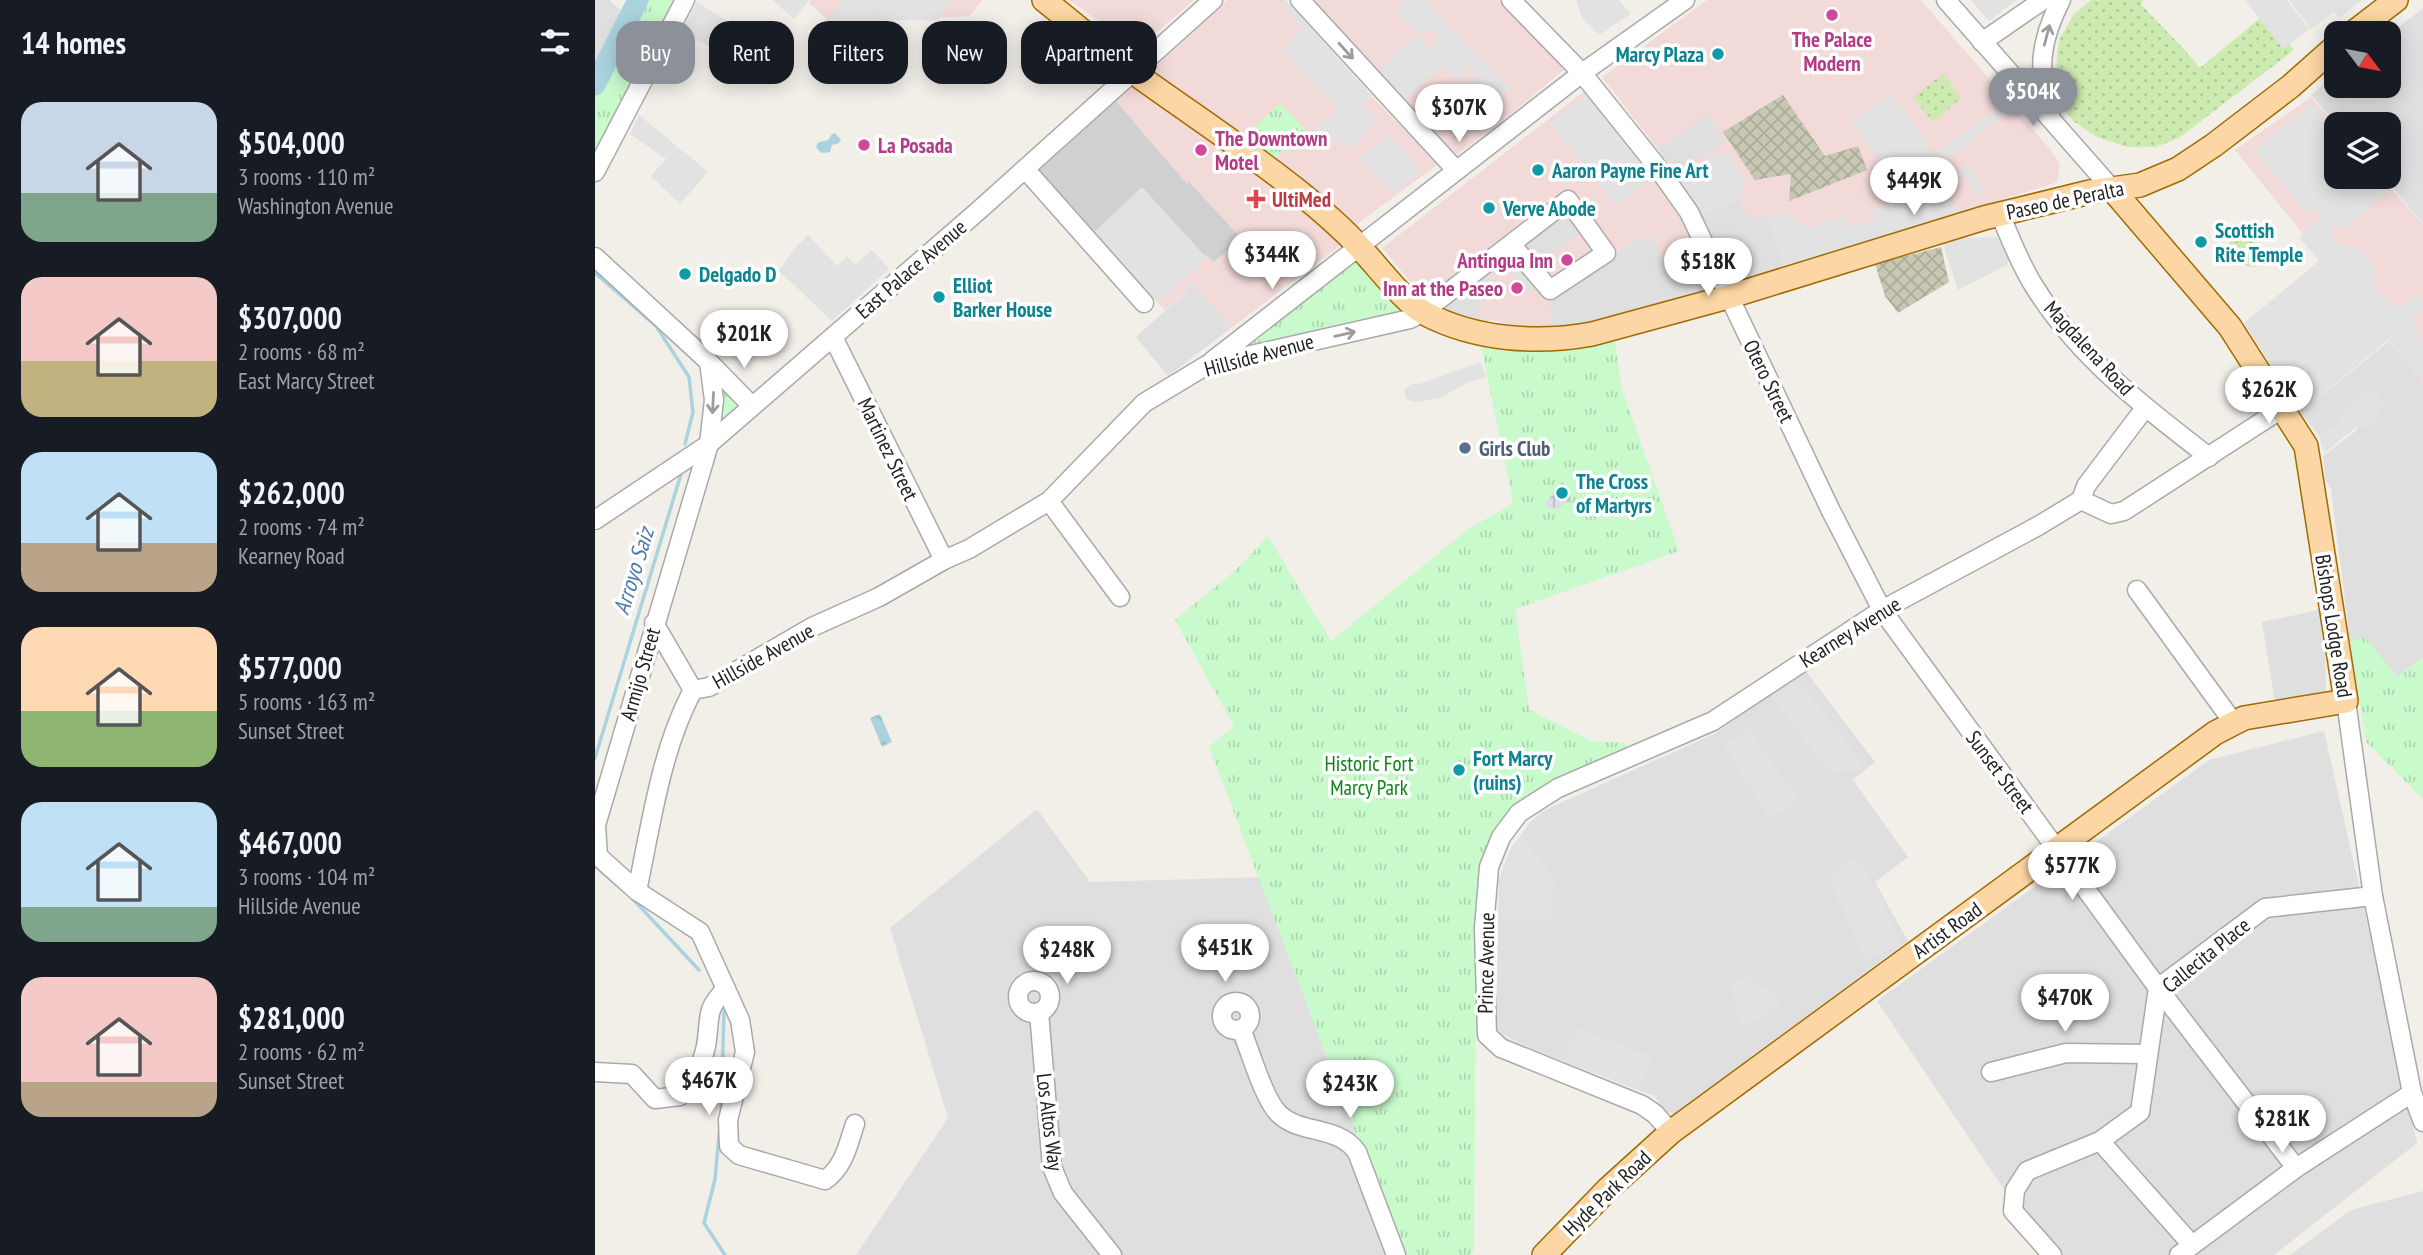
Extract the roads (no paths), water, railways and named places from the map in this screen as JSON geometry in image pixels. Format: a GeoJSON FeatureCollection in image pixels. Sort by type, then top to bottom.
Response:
{"type":"FeatureCollection","features":[{"type":"Feature","properties":{"kind":"main road","name":"Paseo de Peralta"},"geometry":{"type":"LineString","coordinates":[[1044,0],[1070,21]]}},
{"type":"Feature","properties":{"kind":"main road"},"geometry":{"type":"LineString","coordinates":[[2369,21],[2396,0]]}},
{"type":"Feature","properties":{"kind":"main road","name":"Paseo de Peralta"},"geometry":{"type":"LineString","coordinates":[[1151,84],[1300,192],[1360,247],[1423,312],[1441,321],[1498,336],[1554,339],[1592,334],[1728,297],[2000,214],[2140,185],[2190,161],[2291,86],[2324,57]]}},
{"type":"Feature","properties":{"kind":"main road","name":"Bishops Lodge Road"},"geometry":{"type":"LineString","coordinates":[[2112,189],[2230,327],[2299,433],[2309,459],[2333,630],[2346,687],[2346,701]]}},
{"type":"Feature","properties":{"kind":"main road","name":"Artist Road"},"geometry":{"type":"LineString","coordinates":[[1671,1132],[2233,722],[2264,713],[2346,701]]}},
{"type":"Feature","properties":{"kind":"main road","name":"Hyde Park Road"},"geometry":{"type":"LineString","coordinates":[[1544,1255],[1608,1189],[1671,1132]]}},
{"type":"Feature","properties":{"kind":"street"},"geometry":{"type":"LineString","coordinates":[[595,172],[685,0]]}},
{"type":"Feature","properties":{"kind":"street","name":"East Palace Avenue"},"geometry":{"type":"LineString","coordinates":[[1157,50],[1213,0]]}},
{"type":"Feature","properties":{"kind":"street"},"geometry":{"type":"LineString","coordinates":[[1300,0],[1457,170]]}},
{"type":"Feature","properties":{"kind":"street","name":"Otero Street"},"geometry":{"type":"LineString","coordinates":[[1511,0],[1582,73],[1679,196],[1696,224],[1728,297],[1882,610]]}},
{"type":"Feature","properties":{"kind":"street"},"geometry":{"type":"LineString","coordinates":[[1207,365],[1582,73],[1685,0]]}},
{"type":"Feature","properties":{"kind":"street"},"geometry":{"type":"LineString","coordinates":[[1946,0],[2112,189]]}},
{"type":"Feature","properties":{"kind":"street"},"geometry":{"type":"LineString","coordinates":[[1982,42],[2043,0]]}},
{"type":"Feature","properties":{"kind":"street"},"geometry":{"type":"LineString","coordinates":[[2052,121],[2044,95],[2041,68],[2049,26],[2061,0]]}},
{"type":"Feature","properties":{"kind":"street","name":"East Palace Avenue"},"geometry":{"type":"LineString","coordinates":[[595,520],[709,444],[1119,84]]}},
{"type":"Feature","properties":{"kind":"street"},"geometry":{"type":"LineString","coordinates":[[1025,169],[1144,303]]}},
{"type":"Feature","properties":{"kind":"street","name":"Hillside Avenue"},"geometry":{"type":"LineString","coordinates":[[637,891],[657,794],[681,711],[693,690],[709,687],[812,627],[879,597],[969,549],[1049,501],[1144,403],[1207,365],[1410,319],[1423,312],[1511,244],[1568,200],[1607,253],[1550,290],[1511,244]]}},
{"type":"Feature","properties":{"kind":"street","name":"Magdalena Road"},"geometry":{"type":"LineString","coordinates":[[2000,214],[2033,285],[2084,349],[2145,408],[2209,457]]}},
{"type":"Feature","properties":{"kind":"street"},"geometry":{"type":"LineString","coordinates":[[595,257],[709,362],[751,405]]}},
{"type":"Feature","properties":{"kind":"street","name":"Martinez Street"},"geometry":{"type":"LineString","coordinates":[[833,337],[944,560]]}},
{"type":"Feature","properties":{"kind":"street","name":"Armijo Street"},"geometry":{"type":"LineString","coordinates":[[637,891],[598,856],[596,825],[709,444],[714,400],[709,362]]}},
{"type":"Feature","properties":{"kind":"street","name":"Kearney Avenue"},"geometry":{"type":"LineString","coordinates":[[1519,813],[1558,788],[1713,720],[1882,610],[2081,500],[2086,486],[2145,408]]}},
{"type":"Feature","properties":{"kind":"street"},"geometry":{"type":"LineString","coordinates":[[2081,500],[2111,514],[2124,511],[2283,408]]}},
{"type":"Feature","properties":{"kind":"street"},"geometry":{"type":"LineString","coordinates":[[1049,501],[1120,597]]}},
{"type":"Feature","properties":{"kind":"street"},"geometry":{"type":"LineString","coordinates":[[2137,590],[2233,722]]}},
{"type":"Feature","properties":{"kind":"street","name":"Sunset Street"},"geometry":{"type":"LineString","coordinates":[[1882,610],[2158,988],[2296,1168]]}},
{"type":"Feature","properties":{"kind":"street"},"geometry":{"type":"LineString","coordinates":[[654,623],[664,636],[693,690]]}},
{"type":"Feature","properties":{"kind":"street","name":"Bishops Lodge Road"},"geometry":{"type":"LineString","coordinates":[[2346,701],[2373,896],[2412,1093],[2423,1122]]}},
{"type":"Feature","properties":{"kind":"street","name":"Prince Avenue"},"geometry":{"type":"LineString","coordinates":[[1519,813],[1501,837],[1489,867],[1484,929],[1487,1035],[1490,1041],[1501,1048],[1641,1105],[1655,1114],[1671,1132]]}},
{"type":"Feature","properties":{"kind":"street"},"geometry":{"type":"LineString","coordinates":[[637,891],[700,932],[740,1020],[745,1052],[728,1120],[729,1146],[739,1155],[825,1180],[835,1173],[844,1157],[855,1124]]}},
{"type":"Feature","properties":{"kind":"street","name":"Callecita Place"},"geometry":{"type":"LineString","coordinates":[[2052,1255],[2013,1211],[2015,1190],[2027,1171],[2100,1141],[2140,1112],[2158,988],[2265,908],[2373,896]]}},
{"type":"Feature","properties":{"kind":"street"},"geometry":{"type":"LineString","coordinates":[[595,1072],[632,1074],[655,1099],[680,1096],[695,1077],[705,1048],[712,1002],[726,989]]}},
{"type":"Feature","properties":{"kind":"street","name":"Los Altos Way"},"geometry":{"type":"LineString","coordinates":[[1039,1012],[1052,1167],[1063,1193],[1112,1255]]}},
{"type":"Feature","properties":{"kind":"street"},"geometry":{"type":"LineString","coordinates":[[1241,1029],[1268,1098],[1278,1113],[1293,1122],[1338,1135],[1357,1152],[1396,1255]]}},
{"type":"Feature","properties":{"kind":"street"},"geometry":{"type":"LineString","coordinates":[[1991,1072],[2066,1053],[2147,1054]]}},
{"type":"Feature","properties":{"kind":"street"},"geometry":{"type":"LineString","coordinates":[[2100,1141],[2185,1250],[2296,1168],[2412,1093]]}},
{"type":"Feature","properties":{"kind":"water"},"geometry":{"type":"Polygon","coordinates":[[[835,133],[841,140],[832,145],[830,152],[822,153],[818,150],[816,146],[819,142],[828,140],[835,133]]]}},
{"type":"Feature","properties":{"kind":"water"},"geometry":{"type":"Polygon","coordinates":[[[880,714],[892,742],[882,747],[870,718],[880,714]]]}},
{"type":"Feature","properties":{"kind":"waterway"},"geometry":{"type":"LineString","coordinates":[[595,85],[638,0]]}},
{"type":"Feature","properties":{"kind":"waterway","name":"Arroyo Saiz"},"geometry":{"type":"LineString","coordinates":[[595,273],[656,326],[689,377],[693,412],[685,444]]}},
{"type":"Feature","properties":{"kind":"waterway","name":"Arroyo Saiz"},"geometry":{"type":"LineString","coordinates":[[595,758],[681,474]]}},
{"type":"Feature","properties":{"kind":"waterway","name":"Arroyo Saiz"},"geometry":{"type":"LineString","coordinates":[[595,866],[625,892]]}},
{"type":"Feature","properties":{"kind":"waterway","name":"Arroyo Saiz"},"geometry":{"type":"LineString","coordinates":[[631,897],[699,970]]}},
{"type":"Feature","properties":{"kind":"waterway","name":"Arroyo Saiz"},"geometry":{"type":"LineString","coordinates":[[721,1114],[724,1011]]}},
{"type":"Feature","properties":{"kind":"waterway","name":"Arroyo Saiz"},"geometry":{"type":"LineString","coordinates":[[720,1125],[715,1179],[704,1223],[725,1255]]}},
{"type":"Feature","properties":{"kind":"place","name":"The Palace Modern"},"geometry":{"type":"Point","coordinates":[1832,15]}},
{"type":"Feature","properties":{"kind":"place","name":"Marcy Plaza"},"geometry":{"type":"Point","coordinates":[1718,54]}},
{"type":"Feature","properties":{"kind":"place","name":"La Posada"},"geometry":{"type":"Point","coordinates":[864,145]}},
{"type":"Feature","properties":{"kind":"place","name":"The Downtown Motel"},"geometry":{"type":"Point","coordinates":[1201,150]}},
{"type":"Feature","properties":{"kind":"place","name":"Aaron Payne Fine Art"},"geometry":{"type":"Point","coordinates":[1538,170]}},
{"type":"Feature","properties":{"kind":"place","name":"UltiMed"},"geometry":{"type":"Point","coordinates":[1256,199]}},
{"type":"Feature","properties":{"kind":"place","name":"Verve Abode"},"geometry":{"type":"Point","coordinates":[1489,208]}},
{"type":"Feature","properties":{"kind":"place","name":"Scottish Rite Temple"},"geometry":{"type":"Point","coordinates":[2201,242]}},
{"type":"Feature","properties":{"kind":"place","name":"Antingua Inn"},"geometry":{"type":"Point","coordinates":[1567,260]}},
{"type":"Feature","properties":{"kind":"place","name":"Delgado D"},"geometry":{"type":"Point","coordinates":[685,274]}},
{"type":"Feature","properties":{"kind":"place","name":"Inn at the Paseo"},"geometry":{"type":"Point","coordinates":[1517,288]}},
{"type":"Feature","properties":{"kind":"place","name":"Elliot Barker House"},"geometry":{"type":"Point","coordinates":[939,297]}},
{"type":"Feature","properties":{"kind":"place","name":"Girls Club"},"geometry":{"type":"Point","coordinates":[1465,448]}},
{"type":"Feature","properties":{"kind":"place","name":"The Cross of Martyrs"},"geometry":{"type":"Point","coordinates":[1562,493]}},
{"type":"Feature","properties":{"kind":"place","name":"Fort Marcy (ruins)"},"geometry":{"type":"Point","coordinates":[1459,770]}},
{"type":"Feature","properties":{"kind":"park label","name":"Historic Fort Marcy Park"},"geometry":{"type":"Point","coordinates":[1369,775]}}]}
